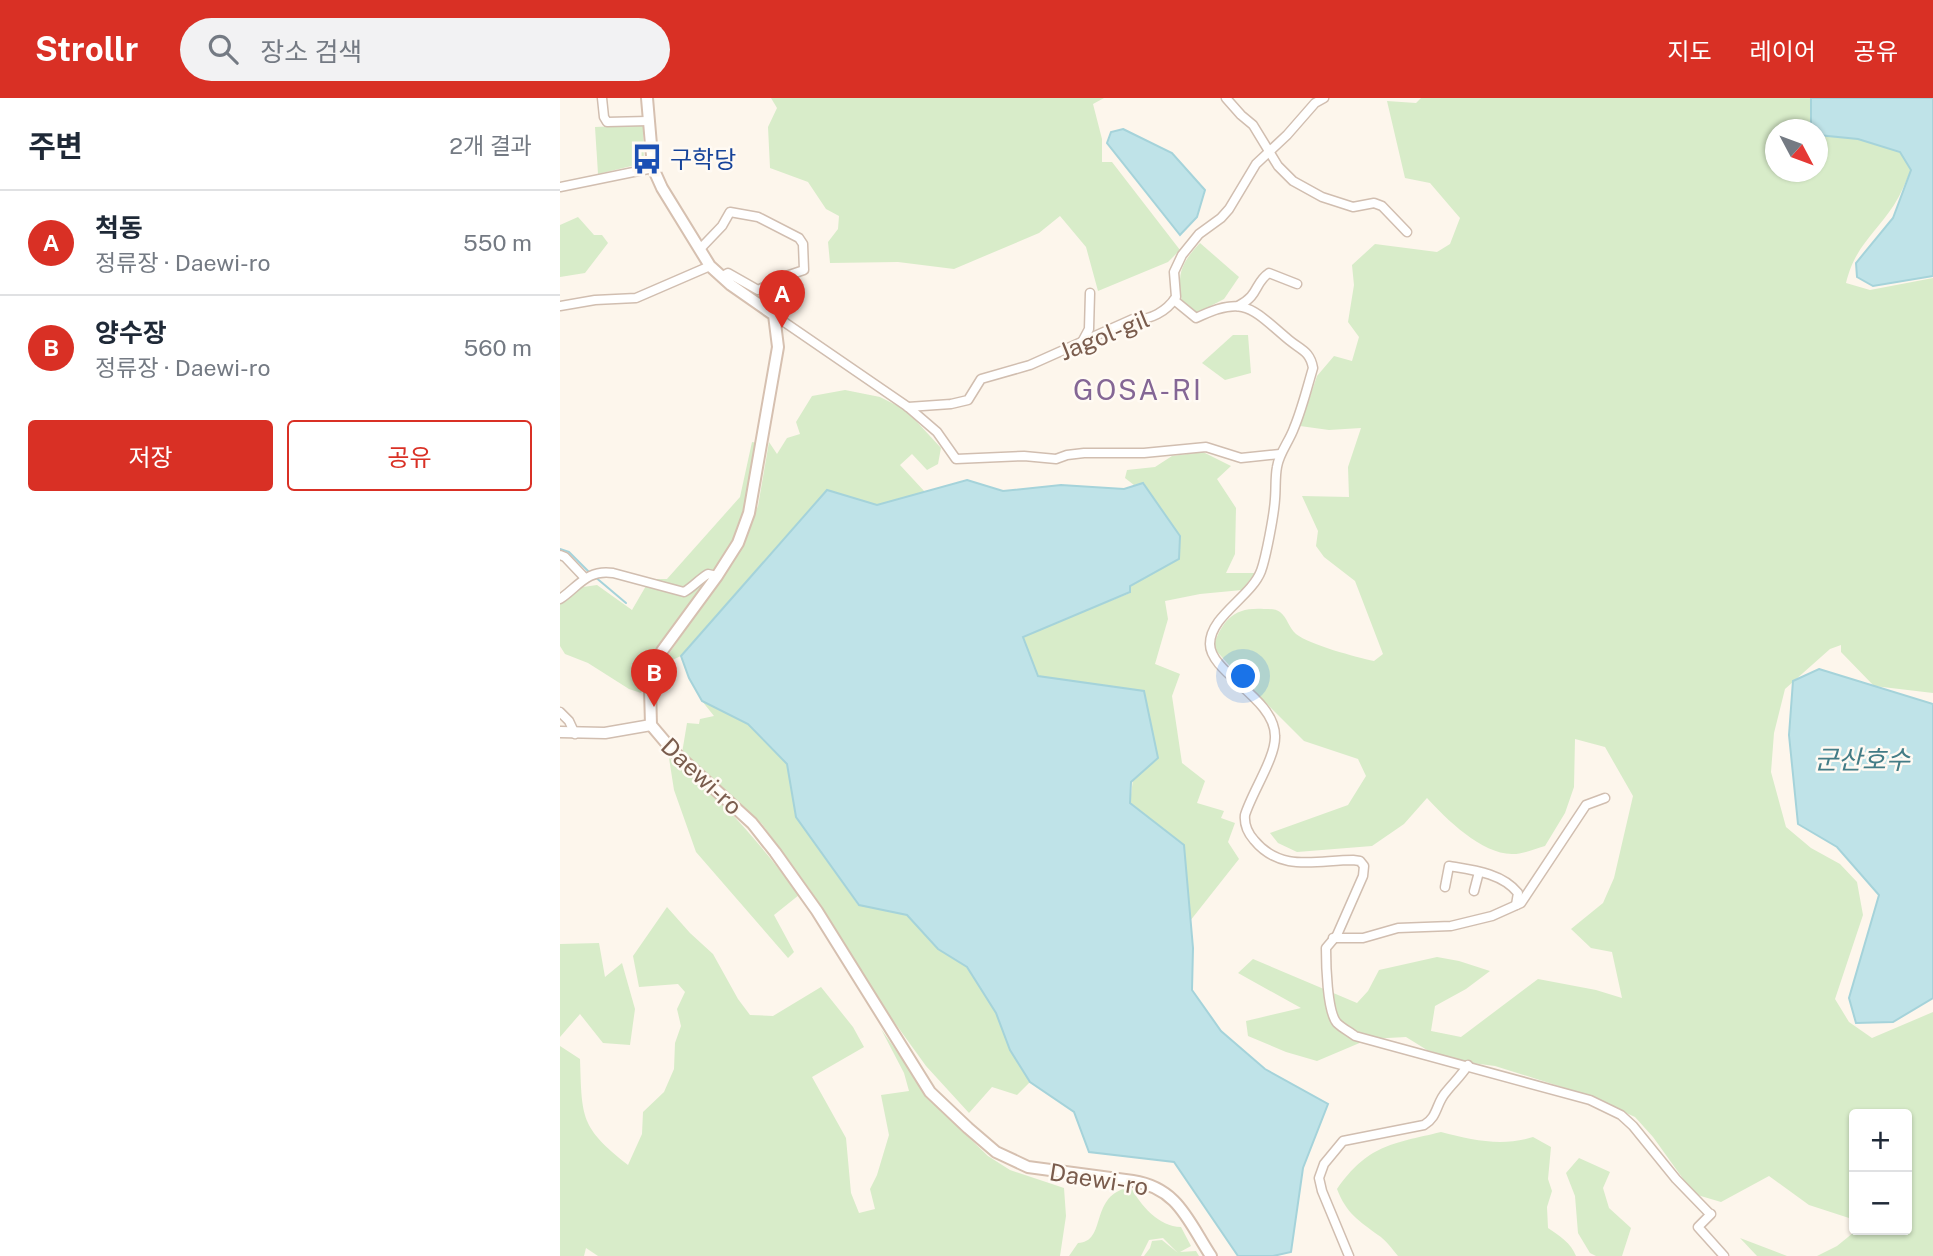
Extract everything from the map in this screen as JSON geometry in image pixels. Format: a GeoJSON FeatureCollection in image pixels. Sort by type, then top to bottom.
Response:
{"type":"FeatureCollection","features":[{"type":"Feature","properties":{"kind":"main road"},"geometry":{"type":"LineString","coordinates":[[647,98],[653,168],[662,188],[710,266],[731,285],[774,315]]}},
{"type":"Feature","properties":{"kind":"main road","name":"Daewi-ro"},"geometry":{"type":"LineString","coordinates":[[774,315],[778,347],[749,513],[738,543],[662,651],[650,687],[651,726],[673,751],[752,823],[775,852],[817,911],[930,1092],[968,1128],[996,1152],[1028,1167],[1148,1183],[1158,1188],[1173,1197],[1211,1256]]}},
{"type":"Feature","properties":{"kind":"street"},"geometry":{"type":"LineString","coordinates":[[602,98],[607,122],[648,121]]}},
{"type":"Feature","properties":{"kind":"street"},"geometry":{"type":"LineString","coordinates":[[1226,98],[1253,125],[1278,166],[1293,181],[1310,191],[1353,207],[1374,203],[1382,206],[1407,232]]}},
{"type":"Feature","properties":{"kind":"street","name":"Jagol-gil"},"geometry":{"type":"LineString","coordinates":[[908,407],[968,400],[981,380],[1030,365],[1133,319],[1140,320],[1164,311],[1176,297],[1175,265],[1199,234],[1221,218],[1255,164],[1287,135],[1315,103],[1324,98]]}},
{"type":"Feature","properties":{"kind":"street"},"geometry":{"type":"LineString","coordinates":[[560,187],[653,168]]}},
{"type":"Feature","properties":{"kind":"street"},"geometry":{"type":"LineString","coordinates":[[700,249],[722,226],[730,212],[758,217],[799,238],[803,244],[804,270],[758,290],[728,273],[723,276]]}},
{"type":"Feature","properties":{"kind":"street"},"geometry":{"type":"LineString","coordinates":[[560,306],[595,300],[636,298],[710,266]]}},
{"type":"Feature","properties":{"kind":"street"},"geometry":{"type":"LineString","coordinates":[[1174,300],[1196,318],[1218,307],[1238,306],[1249,301],[1263,277],[1269,273],[1297,284]]}},
{"type":"Feature","properties":{"kind":"street"},"geometry":{"type":"LineString","coordinates":[[1082,342],[1089,329],[1090,293]]}},
{"type":"Feature","properties":{"kind":"street"},"geometry":{"type":"LineString","coordinates":[[1238,306],[1267,319],[1287,339],[1306,350],[1313,368],[1295,427],[1280,454],[1275,498],[1261,570],[1254,584],[1214,629],[1209,640],[1210,650],[1274,723],[1276,738],[1245,815],[1244,823],[1248,833],[1275,858],[1298,862],[1353,860],[1360,861],[1364,866],[1363,876],[1337,935],[1326,948],[1329,998],[1337,1023],[1355,1036],[1590,1100],[1621,1115],[1710,1214],[1698,1227],[1724,1256]]}},
{"type":"Feature","properties":{"kind":"street"},"geometry":{"type":"LineString","coordinates":[[774,315],[908,407],[937,432],[956,459],[1024,456],[1056,459],[1084,453],[1144,453],[1206,447],[1241,458],[1280,454]]}},
{"type":"Feature","properties":{"kind":"street"},"geometry":{"type":"LineString","coordinates":[[560,555],[590,576]]}},
{"type":"Feature","properties":{"kind":"street"},"geometry":{"type":"LineString","coordinates":[[560,599],[590,576],[607,572],[684,592],[708,574],[717,576]]}},
{"type":"Feature","properties":{"kind":"street"},"geometry":{"type":"LineString","coordinates":[[560,712],[569,721],[575,734]]}},
{"type":"Feature","properties":{"kind":"street"},"geometry":{"type":"LineString","coordinates":[[560,733],[627,731],[651,726]]}},
{"type":"Feature","properties":{"kind":"street"},"geometry":{"type":"LineString","coordinates":[[1333,938],[1363,938],[1398,928],[1451,926],[1492,916],[1516,905],[1525,896],[1586,805],[1605,798]]}},
{"type":"Feature","properties":{"kind":"street"},"geometry":{"type":"LineString","coordinates":[[1445,887],[1449,866],[1479,872],[1511,884],[1518,893],[1516,905]]}},
{"type":"Feature","properties":{"kind":"street"},"geometry":{"type":"LineString","coordinates":[[1474,891],[1479,872]]}},
{"type":"Feature","properties":{"kind":"street"},"geometry":{"type":"LineString","coordinates":[[1349,1256],[1322,1191],[1319,1178],[1324,1164],[1343,1141],[1424,1125],[1432,1120],[1446,1091],[1457,1082],[1468,1065]]}},
{"type":"Feature","properties":{"kind":"green space"},"geometry":{"type":"Polygon","coordinates":[[[771,98],[1104,98],[1093,104],[1102,139],[1102,162],[1112,162],[1180,250],[1168,262],[1098,291],[1086,247],[1060,216],[1039,233],[954,269],[898,262],[830,263],[828,242],[838,229],[839,216],[826,209],[808,182],[770,168],[768,127],[777,108],[771,98]]]}},
{"type":"Feature","properties":{"kind":"green space"},"geometry":{"type":"Polygon","coordinates":[[[1421,98],[1811,98],[1811,119],[1765,119],[1765,182],[1828,182],[1828,136],[1858,139],[1900,152],[1911,170],[1894,205],[1855,259],[1846,283],[1870,290],[1933,278],[1933,693],[1874,686],[1841,652],[1841,645],[1830,649],[1785,689],[1774,733],[1771,772],[1786,827],[1811,848],[1840,864],[1857,882],[1863,915],[1835,999],[1849,1022],[1872,1038],[1933,1012],[1933,1256],[1817,1256],[1837,1246],[1851,1235],[1912,1235],[1912,1109],[1849,1109],[1849,1218],[1809,1205],[1769,1176],[1721,1202],[1694,1194],[1653,1137],[1635,1117],[1584,1094],[1495,1066],[1464,1062],[1427,1050],[1406,1037],[1369,1039],[1317,1061],[1248,1036],[1246,1021],[1301,1008],[1238,973],[1253,959],[1357,1003],[1368,991],[1379,970],[1437,957],[1490,971],[1466,989],[1435,1006],[1431,1031],[1461,1037],[1538,979],[1622,998],[1612,952],[1591,948],[1571,929],[1603,903],[1614,878],[1633,796],[1605,747],[1575,739],[1574,787],[1565,813],[1545,846],[1513,854],[1490,849],[1466,834],[1427,798],[1404,824],[1372,846],[1297,852],[1278,843],[1270,833],[1348,805],[1366,776],[1358,759],[1304,741],[1213,647],[1221,629],[1231,617],[1244,610],[1268,609],[1280,612],[1296,634],[1312,642],[1374,661],[1383,654],[1355,581],[1324,557],[1316,546],[1318,531],[1302,496],[1349,497],[1348,467],[1361,428],[1329,430],[1300,426],[1317,376],[1334,356],[1352,361],[1359,337],[1348,322],[1354,285],[1352,265],[1375,244],[1437,252],[1450,244],[1460,218],[1430,183],[1405,178],[1387,101],[1416,103],[1421,98]]]}},
{"type":"Feature","properties":{"kind":"green space"},"geometry":{"type":"Polygon","coordinates":[[[643,125],[644,163],[598,174],[595,127],[643,125]]]}},
{"type":"Feature","properties":{"kind":"green space"},"geometry":{"type":"Polygon","coordinates":[[[578,217],[594,235],[602,235],[608,243],[585,273],[560,277],[560,225],[578,217]]]}},
{"type":"Feature","properties":{"kind":"green space"},"geometry":{"type":"Polygon","coordinates":[[[1200,243],[1239,277],[1224,299],[1197,313],[1183,307],[1180,280],[1183,265],[1200,243]]]}},
{"type":"Feature","properties":{"kind":"green space"},"geometry":{"type":"Polygon","coordinates":[[[1233,335],[1248,335],[1251,373],[1225,380],[1202,363],[1233,335]]]}},
{"type":"Feature","properties":{"kind":"green space"},"geometry":{"type":"Polygon","coordinates":[[[845,390],[880,397],[906,410],[941,448],[938,464],[927,470],[912,454],[900,465],[925,492],[877,505],[681,656],[661,665],[733,562],[758,506],[769,442],[777,454],[787,438],[800,434],[796,422],[812,396],[845,390]]]}},
{"type":"Feature","properties":{"kind":"green space"},"geometry":{"type":"Polygon","coordinates":[[[752,442],[758,443],[738,532],[700,591],[660,644],[641,693],[629,689],[588,663],[565,654],[560,646],[560,600],[583,587],[597,585],[632,610],[650,579],[667,579],[740,497],[752,442]]]}},
{"type":"Feature","properties":{"kind":"green space"},"geometry":{"type":"Polygon","coordinates":[[[1203,452],[1231,466],[1217,479],[1236,508],[1235,554],[1226,573],[1255,573],[1242,590],[1165,601],[1168,619],[1155,664],[1180,674],[1172,696],[1182,763],[1205,781],[1197,803],[1224,811],[1221,818],[1235,823],[1228,842],[1239,859],[1190,921],[1184,845],[1130,803],[1144,692],[1037,676],[1023,636],[1130,593],[1130,586],[1179,559],[1144,483],[1134,485],[1125,478],[1127,470],[1155,467],[1172,456],[1203,452]]]}},
{"type":"Feature","properties":{"kind":"green space"},"geometry":{"type":"Polygon","coordinates":[[[702,701],[748,724],[787,764],[796,817],[858,905],[907,915],[938,949],[967,967],[996,1013],[1010,1050],[1030,1082],[1017,1095],[992,1087],[969,1113],[926,1066],[887,1012],[811,891],[762,824],[682,753],[687,723],[699,724],[700,719],[714,716],[702,701]]]}},
{"type":"Feature","properties":{"kind":"green space"},"geometry":{"type":"Polygon","coordinates":[[[669,758],[688,772],[739,822],[799,895],[774,915],[794,952],[788,958],[696,852],[674,790],[669,758]]]}},
{"type":"Feature","properties":{"kind":"green space"},"geometry":{"type":"Polygon","coordinates":[[[667,907],[713,954],[750,1015],[773,1016],[821,987],[853,1027],[864,1047],[812,1077],[846,1138],[851,1193],[859,1213],[875,1209],[870,1189],[889,1135],[881,1095],[909,1091],[904,1073],[881,1029],[933,1103],[988,1156],[1010,1170],[1064,1188],[1066,1216],[1060,1256],[598,1256],[586,1248],[584,1256],[560,1256],[560,1046],[580,1059],[583,1108],[592,1130],[628,1165],[642,1134],[643,1112],[664,1092],[674,1069],[675,1043],[681,1026],[677,1009],[685,992],[678,984],[639,987],[633,956],[667,907]]]}},
{"type":"Feature","properties":{"kind":"green space"},"geometry":{"type":"Polygon","coordinates":[[[599,943],[605,977],[622,963],[635,1009],[630,1045],[603,1043],[580,1014],[560,1037],[560,944],[599,943]]]}},
{"type":"Feature","properties":{"kind":"green space"},"geometry":{"type":"Polygon","coordinates":[[[1441,1132],[1498,1142],[1533,1137],[1551,1147],[1548,1179],[1552,1191],[1547,1207],[1548,1228],[1568,1244],[1576,1256],[1398,1256],[1384,1239],[1359,1221],[1337,1189],[1348,1174],[1382,1148],[1441,1132]]]}},
{"type":"Feature","properties":{"kind":"green space"},"geometry":{"type":"Polygon","coordinates":[[[1579,1158],[1610,1172],[1603,1188],[1609,1208],[1631,1228],[1622,1256],[1596,1256],[1590,1253],[1578,1233],[1575,1196],[1566,1173],[1579,1158]]]}},
{"type":"Feature","properties":{"kind":"green space"},"geometry":{"type":"Polygon","coordinates":[[[1131,1187],[1151,1214],[1165,1223],[1181,1227],[1191,1246],[1180,1252],[1196,1251],[1199,1256],[1144,1256],[1152,1241],[1162,1240],[1178,1253],[1163,1238],[1149,1240],[1141,1256],[1069,1256],[1078,1243],[1087,1241],[1093,1235],[1109,1199],[1118,1191],[1131,1187]]]}},
{"type":"Feature","properties":{"kind":"green space"},"geometry":{"type":"Polygon","coordinates":[[[1740,1238],[1787,1256],[1757,1256],[1740,1238]]]}},
{"type":"Feature","properties":{"kind":"water"},"geometry":{"type":"Polygon","coordinates":[[[1811,98],[1933,98],[1933,276],[1873,286],[1857,277],[1856,263],[1893,218],[1911,170],[1900,152],[1858,139],[1828,136],[1828,119],[1811,119],[1811,98]]]}},
{"type":"Feature","properties":{"kind":"water"},"geometry":{"type":"Polygon","coordinates":[[[1123,129],[1172,153],[1205,190],[1197,217],[1180,235],[1107,143],[1111,132],[1123,129]]]}},
{"type":"Feature","properties":{"kind":"water"},"geometry":{"type":"Polygon","coordinates":[[[967,480],[1003,491],[1061,485],[1124,489],[1143,483],[1180,536],[1179,559],[1130,586],[1130,592],[1023,637],[1038,676],[1144,691],[1158,758],[1131,782],[1130,803],[1184,845],[1193,948],[1192,990],[1221,1031],[1265,1069],[1328,1104],[1303,1168],[1291,1252],[1273,1256],[1238,1256],[1174,1162],[1089,1152],[1074,1112],[1030,1082],[1010,1050],[996,1013],[967,967],[938,949],[907,915],[859,905],[796,817],[787,764],[748,724],[702,701],[689,678],[681,656],[827,490],[877,505],[967,480]]]}},
{"type":"Feature","properties":{"kind":"water","name":"군산호수"},"geometry":{"type":"Polygon","coordinates":[[[1819,669],[1933,704],[1933,998],[1893,1022],[1856,1023],[1849,998],[1879,895],[1837,847],[1798,824],[1789,735],[1793,681],[1819,669]]]}},
{"type":"Feature","properties":{"kind":"waterway"},"geometry":{"type":"LineString","coordinates":[[560,549],[569,552],[590,573]]}},
{"type":"Feature","properties":{"kind":"waterway"},"geometry":{"type":"LineString","coordinates":[[594,576],[626,603]]}},
{"type":"Feature","properties":{"kind":"place","name":"구학당"},"geometry":{"type":"Point","coordinates":[647,159]}},
{"type":"Feature","properties":{"kind":"place","name":"척동"},"geometry":{"type":"Point","coordinates":[782,328]}},
{"type":"Feature","properties":{"kind":"place","name":"양수장"},"geometry":{"type":"Point","coordinates":[654,707]}},
{"type":"Feature","properties":{"kind":"district","name":"GOSA-RI"},"geometry":{"type":"Point","coordinates":[1138,389]}}]}
